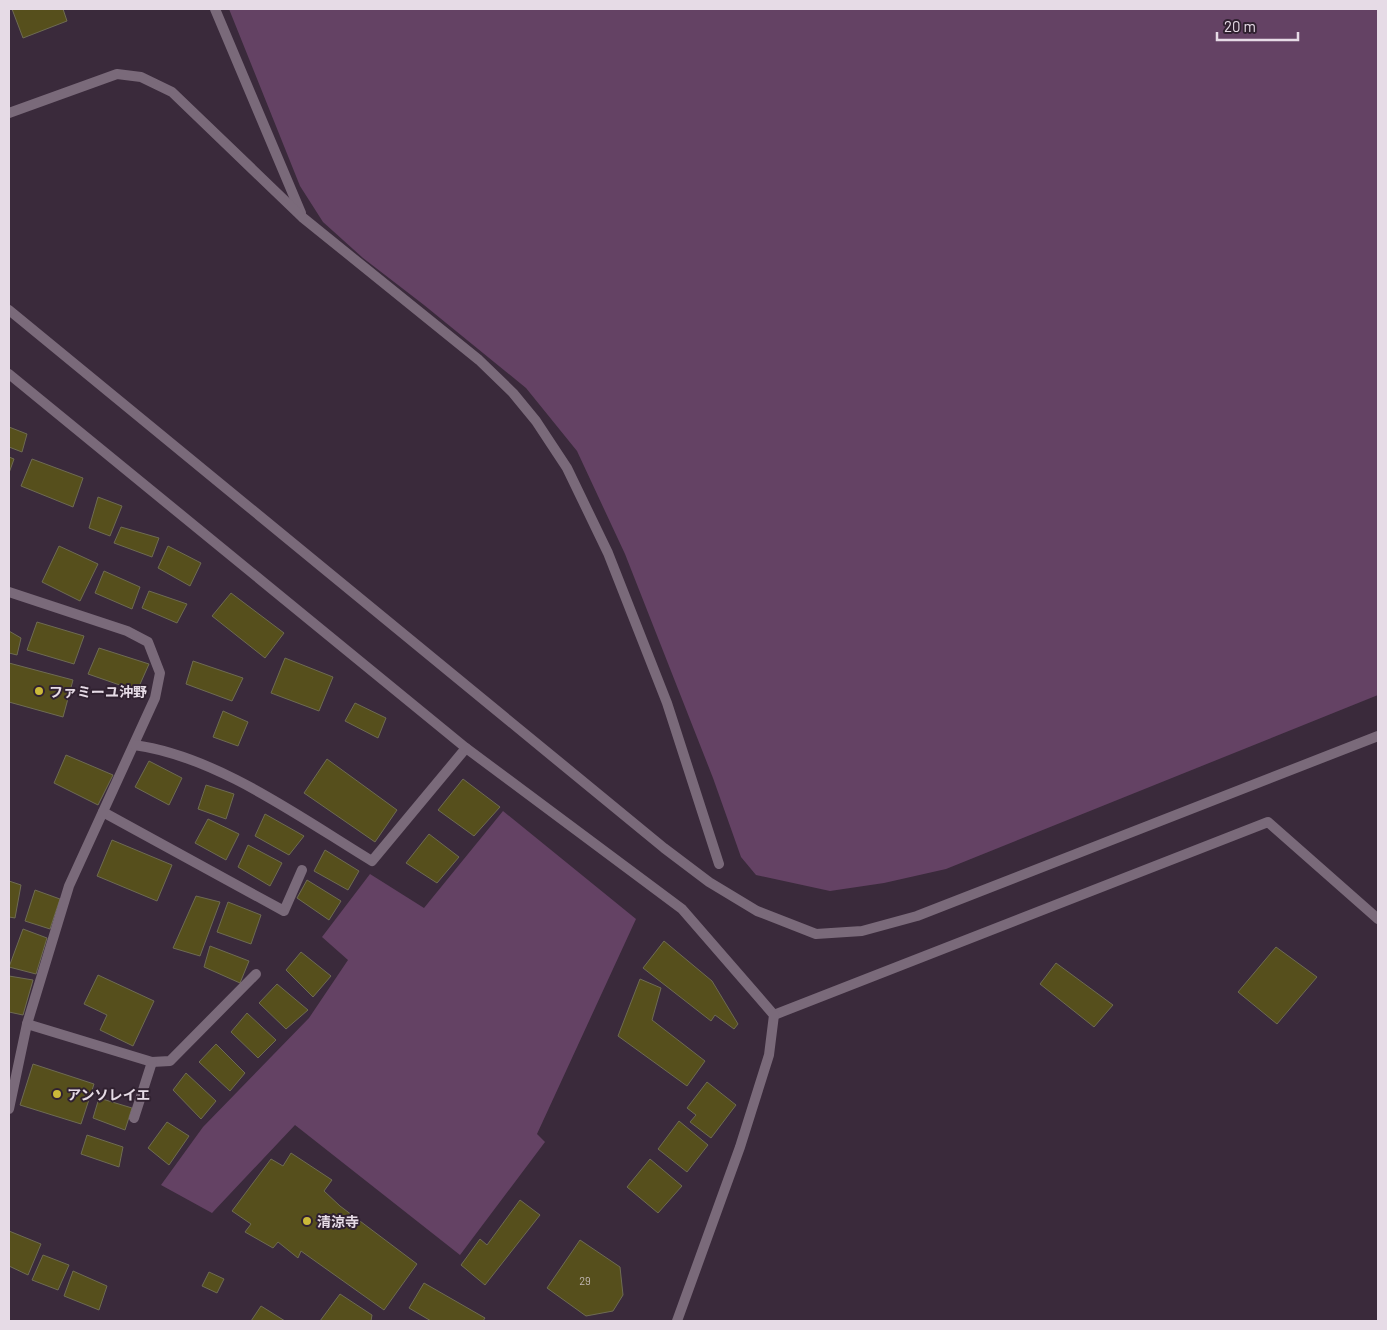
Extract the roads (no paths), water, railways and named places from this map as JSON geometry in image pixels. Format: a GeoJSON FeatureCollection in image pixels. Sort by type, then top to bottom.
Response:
{"type":"FeatureCollection","features":[{"type":"Feature","properties":{"kind":"street"},"geometry":{"type":"LineString","coordinates":[[215,9],[302,217]]}},
{"type":"Feature","properties":{"kind":"street"},"geometry":{"type":"LineString","coordinates":[[9,113],[117,74],[141,77],[172,92],[302,217],[479,360],[513,393],[536,421],[567,468],[608,553],[667,702],[719,864]]}},
{"type":"Feature","properties":{"kind":"street"},"geometry":{"type":"LineString","coordinates":[[9,310],[664,848],[709,882],[757,911],[816,934],[862,930],[916,916],[1378,736]]}},
{"type":"Feature","properties":{"kind":"street"},"geometry":{"type":"LineString","coordinates":[[9,374],[466,748],[682,909],[774,1015],[769,1054],[740,1147],[677,1321]]}},
{"type":"Feature","properties":{"kind":"street"},"geometry":{"type":"LineString","coordinates":[[9,592],[127,631],[148,642],[160,673],[155,698],[69,886],[26,1024],[9,1109]]}},
{"type":"Feature","properties":{"kind":"street"},"geometry":{"type":"LineString","coordinates":[[134,745],[152,747],[220,772],[256,791],[372,861],[466,748]]}},
{"type":"Feature","properties":{"kind":"street"},"geometry":{"type":"LineString","coordinates":[[103,812],[284,911],[302,870]]}},
{"type":"Feature","properties":{"kind":"street"},"geometry":{"type":"LineString","coordinates":[[774,1015],[1268,822],[1378,919]]}},
{"type":"Feature","properties":{"kind":"street"},"geometry":{"type":"LineString","coordinates":[[26,1024],[152,1062],[170,1061],[256,974]]}},
{"type":"Feature","properties":{"kind":"street"},"geometry":{"type":"LineString","coordinates":[[134,1118],[152,1062]]}},
{"type":"Feature","properties":{"kind":"place","name":"ファミーユ沖野"},"geometry":{"type":"Point","coordinates":[39,691]}},
{"type":"Feature","properties":{"kind":"place","name":"アンソレイエ"},"geometry":{"type":"Point","coordinates":[57,1094]}},
{"type":"Feature","properties":{"kind":"place","name":"清涼寺"},"geometry":{"type":"Point","coordinates":[307,1221]}}]}
